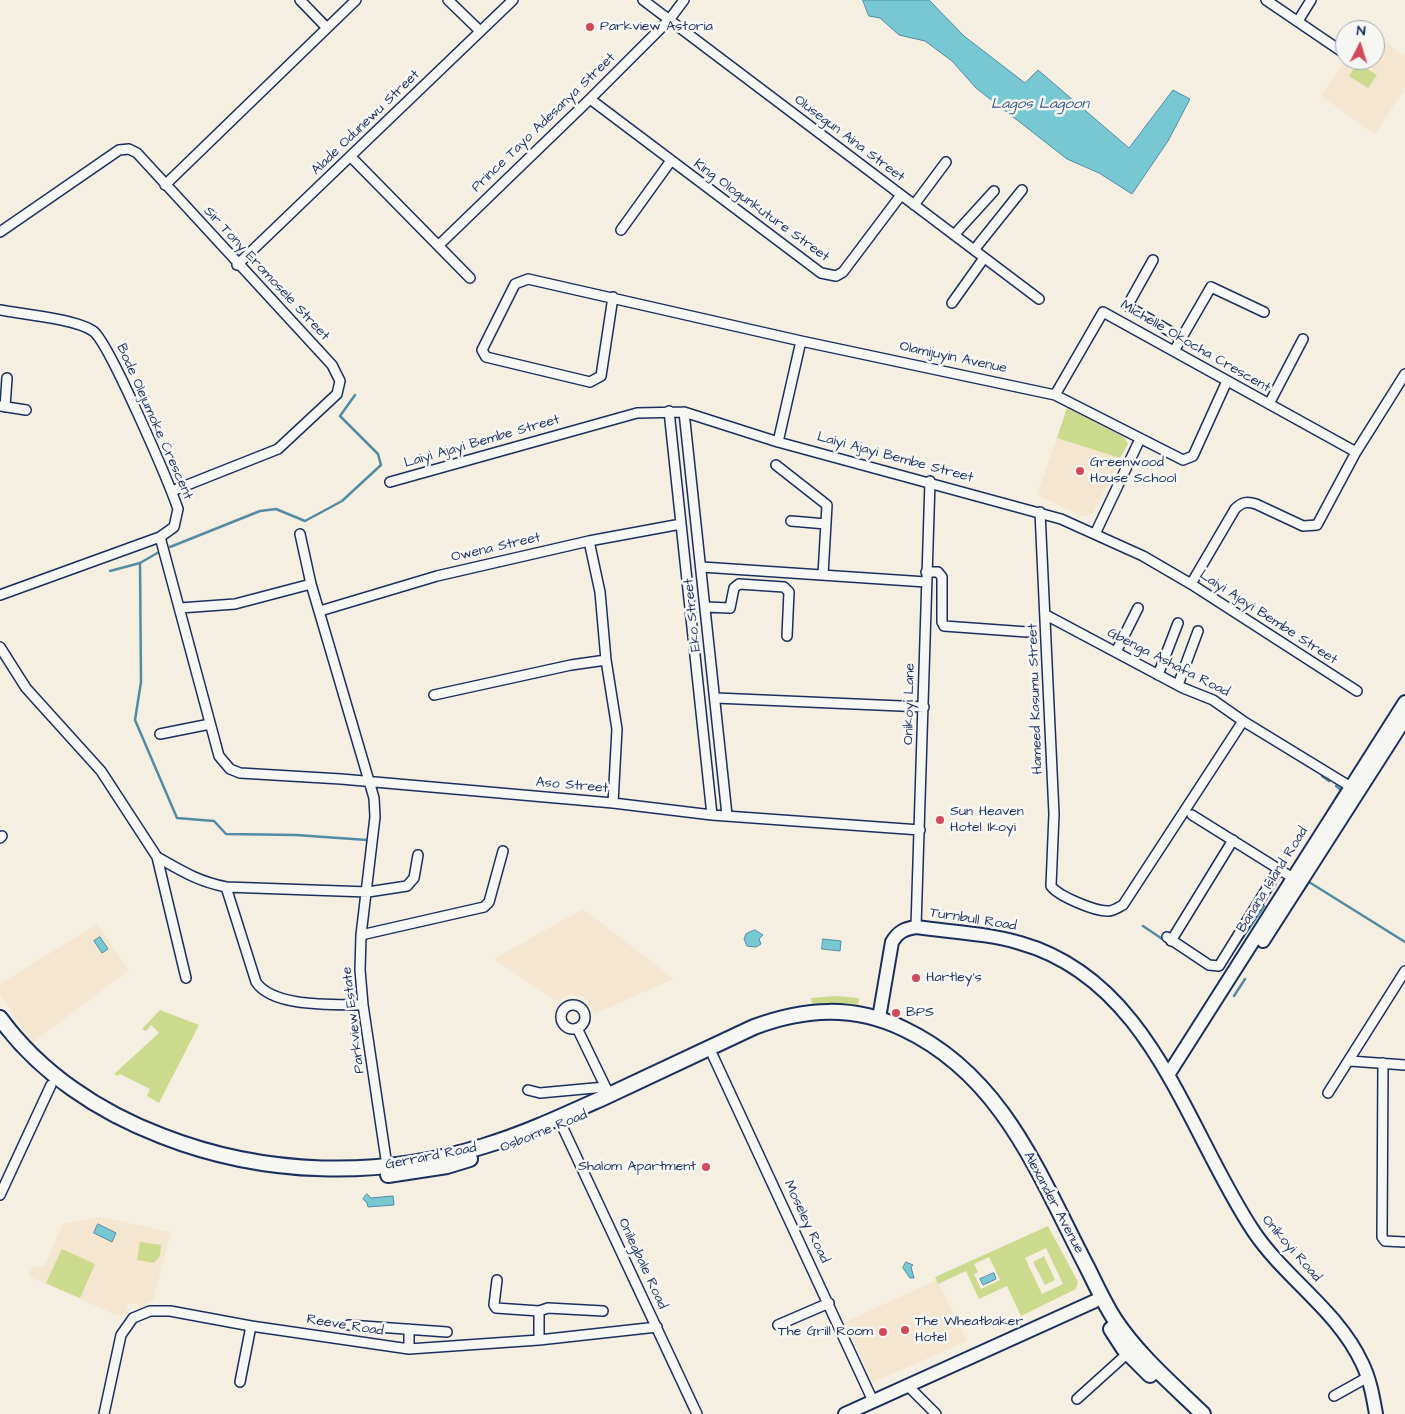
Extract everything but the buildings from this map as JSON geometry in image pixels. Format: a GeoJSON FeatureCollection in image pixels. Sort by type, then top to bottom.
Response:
{"type":"FeatureCollection","features":[{"type":"Feature","properties":{"kind":"main road","name":"Gerrard Road"},"geometry":{"type":"LineString","coordinates":[[0,1018],[38,1060],[70,1087],[126,1121],[173,1141],[239,1160],[279,1166],[338,1169],[387,1166],[436,1158],[483,1147],[556,1119],[607,1091],[782,1016],[830,1010],[876,1022]]}},
{"type":"Feature","properties":{"kind":"main road","name":"Osborne Road"},"geometry":{"type":"LineString","coordinates":[[0,1032],[30,1066],[52,1084],[111,1124],[153,1143],[214,1162],[287,1175],[364,1177],[420,1171],[485,1155],[562,1126],[777,1026],[795,1022],[841,1019],[876,1022]]}},
{"type":"Feature","properties":{"kind":"main road","name":"Alexander Avenue"},"geometry":{"type":"LineString","coordinates":[[876,1022],[940,1058],[962,1077],[985,1103],[1016,1152],[1095,1301],[1128,1353],[1191,1414]]}},
{"type":"Feature","properties":{"kind":"main road","name":"Alexander Avenue"},"geometry":{"type":"LineString","coordinates":[[876,1022],[919,1036],[946,1053],[960,1064],[992,1098],[1035,1167],[1115,1320],[1142,1355],[1203,1414]]}},
{"type":"Feature","properties":{"kind":"street"},"geometry":{"type":"LineString","coordinates":[[300,0],[328,28]]}},
{"type":"Feature","properties":{"kind":"street"},"geometry":{"type":"LineString","coordinates":[[165,185],[356,0]]}},
{"type":"Feature","properties":{"kind":"street"},"geometry":{"type":"LineString","coordinates":[[448,0],[480,31]]}},
{"type":"Feature","properties":{"kind":"street","name":"Alade Odunewu Street"},"geometry":{"type":"LineString","coordinates":[[237,265],[513,0]]}},
{"type":"Feature","properties":{"kind":"street","name":"Olusegun Aina Street"},"geometry":{"type":"LineString","coordinates":[[643,0],[1039,300]]}},
{"type":"Feature","properties":{"kind":"street","name":"Prince Tayo Adesanya Street"},"geometry":{"type":"LineString","coordinates":[[438,245],[590,99],[669,20],[684,0]]}},
{"type":"Feature","properties":{"kind":"street"},"geometry":{"type":"LineString","coordinates":[[1266,0],[1335,47]]}},
{"type":"Feature","properties":{"kind":"street"},"geometry":{"type":"LineString","coordinates":[[1298,21],[1311,0]]}},
{"type":"Feature","properties":{"kind":"street","name":"King Ologunkuture Street"},"geometry":{"type":"LineString","coordinates":[[590,99],[670,162],[821,274],[828,276],[843,272],[901,195]]}},
{"type":"Feature","properties":{"kind":"street","name":"Sir Tony Eromosele Street"},"geometry":{"type":"LineString","coordinates":[[0,232],[119,150],[129,149],[137,153],[237,265],[332,365],[339,375],[337,394],[278,449],[172,491]]}},
{"type":"Feature","properties":{"kind":"street"},"geometry":{"type":"LineString","coordinates":[[351,157],[470,278]]}},
{"type":"Feature","properties":{"kind":"street"},"geometry":{"type":"LineString","coordinates":[[620,230],[670,162]]}},
{"type":"Feature","properties":{"kind":"street"},"geometry":{"type":"LineString","coordinates":[[914,205],[946,162]]}},
{"type":"Feature","properties":{"kind":"street"},"geometry":{"type":"LineString","coordinates":[[974,250],[1022,190]]}},
{"type":"Feature","properties":{"kind":"street"},"geometry":{"type":"LineString","coordinates":[[954,235],[994,191]]}},
{"type":"Feature","properties":{"kind":"street"},"geometry":{"type":"LineString","coordinates":[[952,303],[984,258]]}},
{"type":"Feature","properties":{"kind":"street"},"geometry":{"type":"LineString","coordinates":[[1153,260],[1129,303],[1130,307],[1181,338]]}},
{"type":"Feature","properties":{"kind":"street","name":"Olamijuyin Avenue"},"geometry":{"type":"LineString","coordinates":[[613,298],[601,376],[597,380],[590,382],[486,357],[483,354],[482,350],[515,284],[528,279],[613,298],[801,341],[1056,395],[1178,460],[1190,459],[1226,381]]}},
{"type":"Feature","properties":{"kind":"street"},"geometry":{"type":"LineString","coordinates":[[1174,351],[1211,287],[1264,312]]}},
{"type":"Feature","properties":{"kind":"street","name":"Bode Olejumoke Crescent"},"geometry":{"type":"LineString","coordinates":[[0,310],[81,325],[99,335],[172,491],[178,509],[174,528],[160,537],[0,595]]}},
{"type":"Feature","properties":{"kind":"street","name":"Michelle Okocha Crescent"},"geometry":{"type":"LineString","coordinates":[[1056,395],[1103,312],[1356,452]]}},
{"type":"Feature","properties":{"kind":"street"},"geometry":{"type":"LineString","coordinates":[[1269,404],[1303,339]]}},
{"type":"Feature","properties":{"kind":"street"},"geometry":{"type":"LineString","coordinates":[[778,442],[801,341]]}},
{"type":"Feature","properties":{"kind":"street"},"geometry":{"type":"LineString","coordinates":[[1191,584],[1235,508],[1240,504],[1248,502],[1256,504],[1303,526],[1317,525],[1356,452],[1405,374]]}},
{"type":"Feature","properties":{"kind":"street"},"geometry":{"type":"LineString","coordinates":[[7,378],[2,406],[26,410]]}},
{"type":"Feature","properties":{"kind":"street","name":"Eko Street"},"geometry":{"type":"LineString","coordinates":[[669,411],[712,814]]}},
{"type":"Feature","properties":{"kind":"street","name":"Laiyi Ajayi Bembe Street"},"geometry":{"type":"LineString","coordinates":[[390,482],[637,413],[684,412],[778,442],[930,481],[1040,512],[1095,534],[1191,584],[1357,691]]}},
{"type":"Feature","properties":{"kind":"street","name":"Eko Street"},"geometry":{"type":"LineString","coordinates":[[684,412],[727,815]]}},
{"type":"Feature","properties":{"kind":"street"},"geometry":{"type":"LineString","coordinates":[[1095,534],[1140,439]]}},
{"type":"Feature","properties":{"kind":"street"},"geometry":{"type":"LineString","coordinates":[[776,465],[826,503],[823,575]]}},
{"type":"Feature","properties":{"kind":"street","name":"Onikoyi Lane"},"geometry":{"type":"LineString","coordinates":[[916,926],[930,481]]}},
{"type":"Feature","properties":{"kind":"street","name":"Hameed Kasumu Street"},"geometry":{"type":"LineString","coordinates":[[1040,512],[1054,814],[1051,886],[1055,892],[1096,909],[1110,912],[1123,905],[1243,721]]}},
{"type":"Feature","properties":{"kind":"street"},"geometry":{"type":"LineString","coordinates":[[791,521],[826,524]]}},
{"type":"Feature","properties":{"kind":"street","name":"Owena Street"},"geometry":{"type":"LineString","coordinates":[[320,611],[436,576],[589,541],[681,524]]}},
{"type":"Feature","properties":{"kind":"street","name":"Parkview Estate"},"geometry":{"type":"LineString","coordinates":[[300,534],[311,584],[374,798],[375,817],[368,892],[361,935],[363,1005],[387,1166]]}},
{"type":"Feature","properties":{"kind":"street"},"geometry":{"type":"LineString","coordinates":[[160,537],[210,724],[160,734]]}},
{"type":"Feature","properties":{"kind":"street"},"geometry":{"type":"LineString","coordinates":[[589,541],[600,592],[606,660],[617,729],[613,803]]}},
{"type":"Feature","properties":{"kind":"street"},"geometry":{"type":"LineString","coordinates":[[702,567],[926,582]]}},
{"type":"Feature","properties":{"kind":"street"},"geometry":{"type":"LineString","coordinates":[[926,572],[938,572],[942,577],[942,622],[944,626],[1027,632]]}},
{"type":"Feature","properties":{"kind":"street"},"geometry":{"type":"LineString","coordinates":[[180,608],[235,604],[311,584]]}},
{"type":"Feature","properties":{"kind":"street"},"geometry":{"type":"LineString","coordinates":[[705,607],[730,608],[734,588],[739,584],[784,587],[789,592],[787,636]]}},
{"type":"Feature","properties":{"kind":"street"},"geometry":{"type":"LineString","coordinates":[[1116,652],[1138,608]]}},
{"type":"Feature","properties":{"kind":"street","name":"Gbenga Ashafa Road"},"geometry":{"type":"LineString","coordinates":[[1046,615],[1158,675],[1213,700],[1243,721],[1351,787]]}},
{"type":"Feature","properties":{"kind":"street"},"geometry":{"type":"LineString","coordinates":[[1158,675],[1178,623]]}},
{"type":"Feature","properties":{"kind":"street"},"geometry":{"type":"LineString","coordinates":[[1178,685],[1198,631]]}},
{"type":"Feature","properties":{"kind":"street"},"geometry":{"type":"LineString","coordinates":[[0,647],[26,688],[101,772],[156,857],[186,978]]}},
{"type":"Feature","properties":{"kind":"street"},"geometry":{"type":"LineString","coordinates":[[434,695],[571,665],[606,660]]}},
{"type":"Feature","properties":{"kind":"street"},"geometry":{"type":"LineString","coordinates":[[716,698],[924,707]]}},
{"type":"Feature","properties":{"kind":"street","name":"Banana Island Road"},"geometry":{"type":"LineString","coordinates":[[1170,1078],[1403,719],[1405,702]]}},
{"type":"Feature","properties":{"kind":"street","name":"Banana Island Road"},"geometry":{"type":"LineString","coordinates":[[1170,1078],[1292,878],[1351,787],[1403,719]]}},
{"type":"Feature","properties":{"kind":"street","name":"Aso Street"},"geometry":{"type":"LineString","coordinates":[[210,724],[223,764],[240,773],[370,782],[613,803],[712,814],[920,830]]}},
{"type":"Feature","properties":{"kind":"street"},"geometry":{"type":"LineString","coordinates":[[1192,815],[1292,878]]}},
{"type":"Feature","properties":{"kind":"street"},"geometry":{"type":"LineString","coordinates":[[1233,840],[1169,939],[1209,965],[1219,966],[1279,869]]}},
{"type":"Feature","properties":{"kind":"street"},"geometry":{"type":"LineString","coordinates":[[361,935],[484,907],[489,902],[503,851]]}},
{"type":"Feature","properties":{"kind":"street"},"geometry":{"type":"LineString","coordinates":[[156,857],[187,876],[207,884],[226,888],[368,892],[407,886],[414,878],[418,855]]}},
{"type":"Feature","properties":{"kind":"street"},"geometry":{"type":"LineString","coordinates":[[226,888],[256,982],[261,990],[283,998],[307,1003],[363,1005]]}},
{"type":"Feature","properties":{"kind":"street","name":"Turnbull Road"},"geometry":{"type":"LineString","coordinates":[[876,1022],[892,942],[905,928],[916,926],[1021,943],[1067,964],[1091,980],[1117,1004],[1147,1041],[1170,1078]]}},
{"type":"Feature","properties":{"kind":"street"},"geometry":{"type":"LineString","coordinates":[[1328,1093],[1350,1061],[1405,970]]}},
{"type":"Feature","properties":{"kind":"street"},"geometry":{"type":"LineString","coordinates":[[528,1090],[540,1092],[607,1091],[577,1028]]}},
{"type":"Feature","properties":{"kind":"street","name":"Moseley Road"},"geometry":{"type":"LineString","coordinates":[[713,1056],[829,1302],[873,1401]]}},
{"type":"Feature","properties":{"kind":"street"},"geometry":{"type":"LineString","coordinates":[[1350,1061],[1405,1065]]}},
{"type":"Feature","properties":{"kind":"street"},"geometry":{"type":"LineString","coordinates":[[1383,1063],[1382,1238],[1385,1241],[1405,1242]]}},
{"type":"Feature","properties":{"kind":"street","name":"Onikoyi Road"},"geometry":{"type":"LineString","coordinates":[[1170,1078],[1255,1233],[1341,1330],[1357,1353],[1368,1377],[1376,1414]]}},
{"type":"Feature","properties":{"kind":"street"},"geometry":{"type":"LineString","coordinates":[[0,1195],[52,1084]]}},
{"type":"Feature","properties":{"kind":"street","name":"Onilegbale Road"},"geometry":{"type":"LineString","coordinates":[[562,1126],[697,1414]]}},
{"type":"Feature","properties":{"kind":"street"},"geometry":{"type":"LineString","coordinates":[[497,1280],[494,1304],[496,1308],[540,1312],[548,1308],[603,1311]]}},
{"type":"Feature","properties":{"kind":"street"},"geometry":{"type":"LineString","coordinates":[[845,1414],[1095,1301]]}},
{"type":"Feature","properties":{"kind":"street"},"geometry":{"type":"LineString","coordinates":[[778,1325],[829,1302]]}},
{"type":"Feature","properties":{"kind":"street","name":"Reeve Road"},"geometry":{"type":"LineString","coordinates":[[104,1414],[120,1336],[128,1324],[140,1314],[150,1311],[170,1311],[251,1326],[409,1349],[539,1340],[657,1327]]}},
{"type":"Feature","properties":{"kind":"street"},"geometry":{"type":"LineString","coordinates":[[539,1340],[540,1312]]}},
{"type":"Feature","properties":{"kind":"street"},"geometry":{"type":"LineString","coordinates":[[349,1325],[447,1332]]}},
{"type":"Feature","properties":{"kind":"street"},"geometry":{"type":"LineString","coordinates":[[240,1382],[251,1326]]}},
{"type":"Feature","properties":{"kind":"street"},"geometry":{"type":"LineString","coordinates":[[409,1329],[409,1349]]}},
{"type":"Feature","properties":{"kind":"street"},"geometry":{"type":"LineString","coordinates":[[1077,1399],[1128,1353]]}},
{"type":"Feature","properties":{"kind":"street"},"geometry":{"type":"LineString","coordinates":[[1334,1396],[1368,1377]]}},
{"type":"Feature","properties":{"kind":"street"},"geometry":{"type":"LineString","coordinates":[[908,1386],[936,1414]]}},
{"type":"Feature","properties":{"kind":"shaded area"},"geometry":{"type":"Polygon","coordinates":[[[1385,43],[1405,56],[1405,88],[1375,134],[1321,96],[1339,70],[1385,70],[1385,43]]]}},
{"type":"Feature","properties":{"kind":"shaded area","name":"Greenwood House School"},"geometry":{"type":"Polygon","coordinates":[[[1067,408],[1124,437],[1128,444],[1093,513],[1085,517],[1037,495],[1067,408]]]}},
{"type":"Feature","properties":{"kind":"shaded area"},"geometry":{"type":"Polygon","coordinates":[[[583,909],[674,979],[594,1014],[587,1000],[580,996],[570,994],[557,1001],[494,959],[583,909]]]}},
{"type":"Feature","properties":{"kind":"shaded area"},"geometry":{"type":"Polygon","coordinates":[[[97,924],[129,970],[32,1043],[0,994],[0,984],[97,924]]]}},
{"type":"Feature","properties":{"kind":"shaded area"},"geometry":{"type":"Polygon","coordinates":[[[100,1217],[171,1232],[153,1301],[146,1302],[146,1308],[139,1308],[138,1303],[127,1304],[128,1314],[116,1315],[28,1276],[32,1268],[45,1265],[63,1224],[100,1217]]]}},
{"type":"Feature","properties":{"kind":"shaded area","name":"The Wheatbaker Hotel"},"geometry":{"type":"Polygon","coordinates":[[[937,1280],[967,1341],[873,1382],[845,1322],[937,1280]]]}},
{"type":"Feature","properties":{"kind":"green space"},"geometry":{"type":"Polygon","coordinates":[[[1353,70],[1369,70],[1377,75],[1368,88],[1349,76],[1353,70]]]}},
{"type":"Feature","properties":{"kind":"green space"},"geometry":{"type":"Polygon","coordinates":[[[1067,408],[1124,437],[1128,444],[1120,458],[1057,438],[1067,408]]]}},
{"type":"Feature","properties":{"kind":"green space"},"geometry":{"type":"Polygon","coordinates":[[[836,996],[859,998],[858,1006],[832,1003],[812,1005],[811,998],[836,996]]]}},
{"type":"Feature","properties":{"kind":"green space"},"geometry":{"type":"Polygon","coordinates":[[[160,1010],[199,1025],[159,1103],[147,1096],[150,1089],[120,1074],[118,1076],[114,1074],[159,1033],[151,1025],[146,1031],[142,1029],[160,1010]]]}},
{"type":"Feature","properties":{"kind":"green space"},"geometry":{"type":"Polygon","coordinates":[[[1048,1226],[1078,1282],[1076,1289],[1021,1316],[1007,1286],[979,1299],[966,1271],[938,1284],[935,1277],[1048,1226]],[[1046,1248],[1025,1258],[1042,1294],[1063,1284],[1046,1248]],[[989,1257],[974,1264],[978,1272],[974,1274],[981,1289],[1000,1280],[989,1257]]]}},
{"type":"Feature","properties":{"kind":"green space"},"geometry":{"type":"Polygon","coordinates":[[[140,1242],[161,1245],[160,1256],[154,1263],[137,1260],[140,1242]]]}},
{"type":"Feature","properties":{"kind":"green space"},"geometry":{"type":"Polygon","coordinates":[[[62,1249],[95,1264],[80,1298],[64,1291],[64,1288],[63,1291],[46,1283],[62,1249]]]}},
{"type":"Feature","properties":{"kind":"green space"},"geometry":{"type":"Polygon","coordinates":[[[1044,1256],[1055,1280],[1045,1285],[1033,1262],[1044,1256]]]}},
{"type":"Feature","properties":{"kind":"water","name":"Lagos Lagoon"},"geometry":{"type":"Polygon","coordinates":[[[863,0],[929,0],[964,36],[1025,83],[1038,70],[1129,148],[1173,90],[1190,99],[1168,141],[1132,194],[1099,173],[1067,159],[976,88],[952,61],[925,41],[899,35],[880,18],[869,16],[863,0]]]}},
{"type":"Feature","properties":{"kind":"water"},"geometry":{"type":"Polygon","coordinates":[[[755,930],[763,935],[759,939],[761,944],[756,947],[747,946],[744,939],[746,934],[755,930]]]}},
{"type":"Feature","properties":{"kind":"water"},"geometry":{"type":"Polygon","coordinates":[[[100,937],[108,949],[102,953],[94,941],[100,937]]]}},
{"type":"Feature","properties":{"kind":"water"},"geometry":{"type":"Polygon","coordinates":[[[823,939],[841,941],[840,951],[822,949],[823,939]]]}},
{"type":"Feature","properties":{"kind":"water"},"geometry":{"type":"Polygon","coordinates":[[[367,1194],[371,1198],[393,1196],[394,1205],[368,1207],[363,1199],[367,1194]]]}},
{"type":"Feature","properties":{"kind":"water"},"geometry":{"type":"Polygon","coordinates":[[[98,1224],[116,1233],[112,1242],[94,1233],[98,1224]]]}},
{"type":"Feature","properties":{"kind":"water"},"geometry":{"type":"Polygon","coordinates":[[[906,1262],[913,1265],[911,1267],[914,1278],[910,1278],[903,1268],[906,1262]]]}},
{"type":"Feature","properties":{"kind":"water"},"geometry":{"type":"Polygon","coordinates":[[[994,1273],[996,1279],[983,1285],[980,1279],[994,1273]]]}},
{"type":"Feature","properties":{"kind":"waterway"},"geometry":{"type":"LineString","coordinates":[[170,547],[260,511],[276,509],[305,521],[342,501],[381,465],[378,454],[340,416],[355,395]]}},
{"type":"Feature","properties":{"kind":"waterway"},"geometry":{"type":"LineString","coordinates":[[110,571],[140,563],[159,552]]}},
{"type":"Feature","properties":{"kind":"waterway"},"geometry":{"type":"LineString","coordinates":[[140,563],[141,682],[135,720],[177,818],[214,821],[226,834],[296,835],[367,840]]}},
{"type":"Feature","properties":{"kind":"waterway"},"geometry":{"type":"LineString","coordinates":[[1322,776],[1329,781]]}},
{"type":"Feature","properties":{"kind":"waterway"},"geometry":{"type":"LineString","coordinates":[[1328,811],[1341,790],[1336,786]]}},
{"type":"Feature","properties":{"kind":"waterway"},"geometry":{"type":"LineString","coordinates":[[1296,901],[1309,882],[1405,942]]}},
{"type":"Feature","properties":{"kind":"waterway"},"geometry":{"type":"LineString","coordinates":[[1225,964],[1264,906]]}},
{"type":"Feature","properties":{"kind":"waterway"},"geometry":{"type":"LineString","coordinates":[[1143,926],[1207,969],[1211,969]]}},
{"type":"Feature","properties":{"kind":"waterway"},"geometry":{"type":"LineString","coordinates":[[1234,996],[1245,979]]}},
{"type":"Feature","properties":{"kind":"place","name":"Parkview Astoria"},"geometry":{"type":"Point","coordinates":[590,27]}},
{"type":"Feature","properties":{"kind":"place","name":"Greenwood House School"},"geometry":{"type":"Point","coordinates":[1080,471]}},
{"type":"Feature","properties":{"kind":"place","name":"Sun Heaven Hotel Ikoyi"},"geometry":{"type":"Point","coordinates":[940,820]}},
{"type":"Feature","properties":{"kind":"place","name":"Hartley's"},"geometry":{"type":"Point","coordinates":[916,978]}},
{"type":"Feature","properties":{"kind":"place","name":"BPS"},"geometry":{"type":"Point","coordinates":[896,1013]}},
{"type":"Feature","properties":{"kind":"place","name":"Shalom Apartment"},"geometry":{"type":"Point","coordinates":[706,1167]}},
{"type":"Feature","properties":{"kind":"place","name":"The Wheatbaker Hotel"},"geometry":{"type":"Point","coordinates":[905,1330]}},
{"type":"Feature","properties":{"kind":"place","name":"The Grill Room"},"geometry":{"type":"Point","coordinates":[883,1332]}}]}
